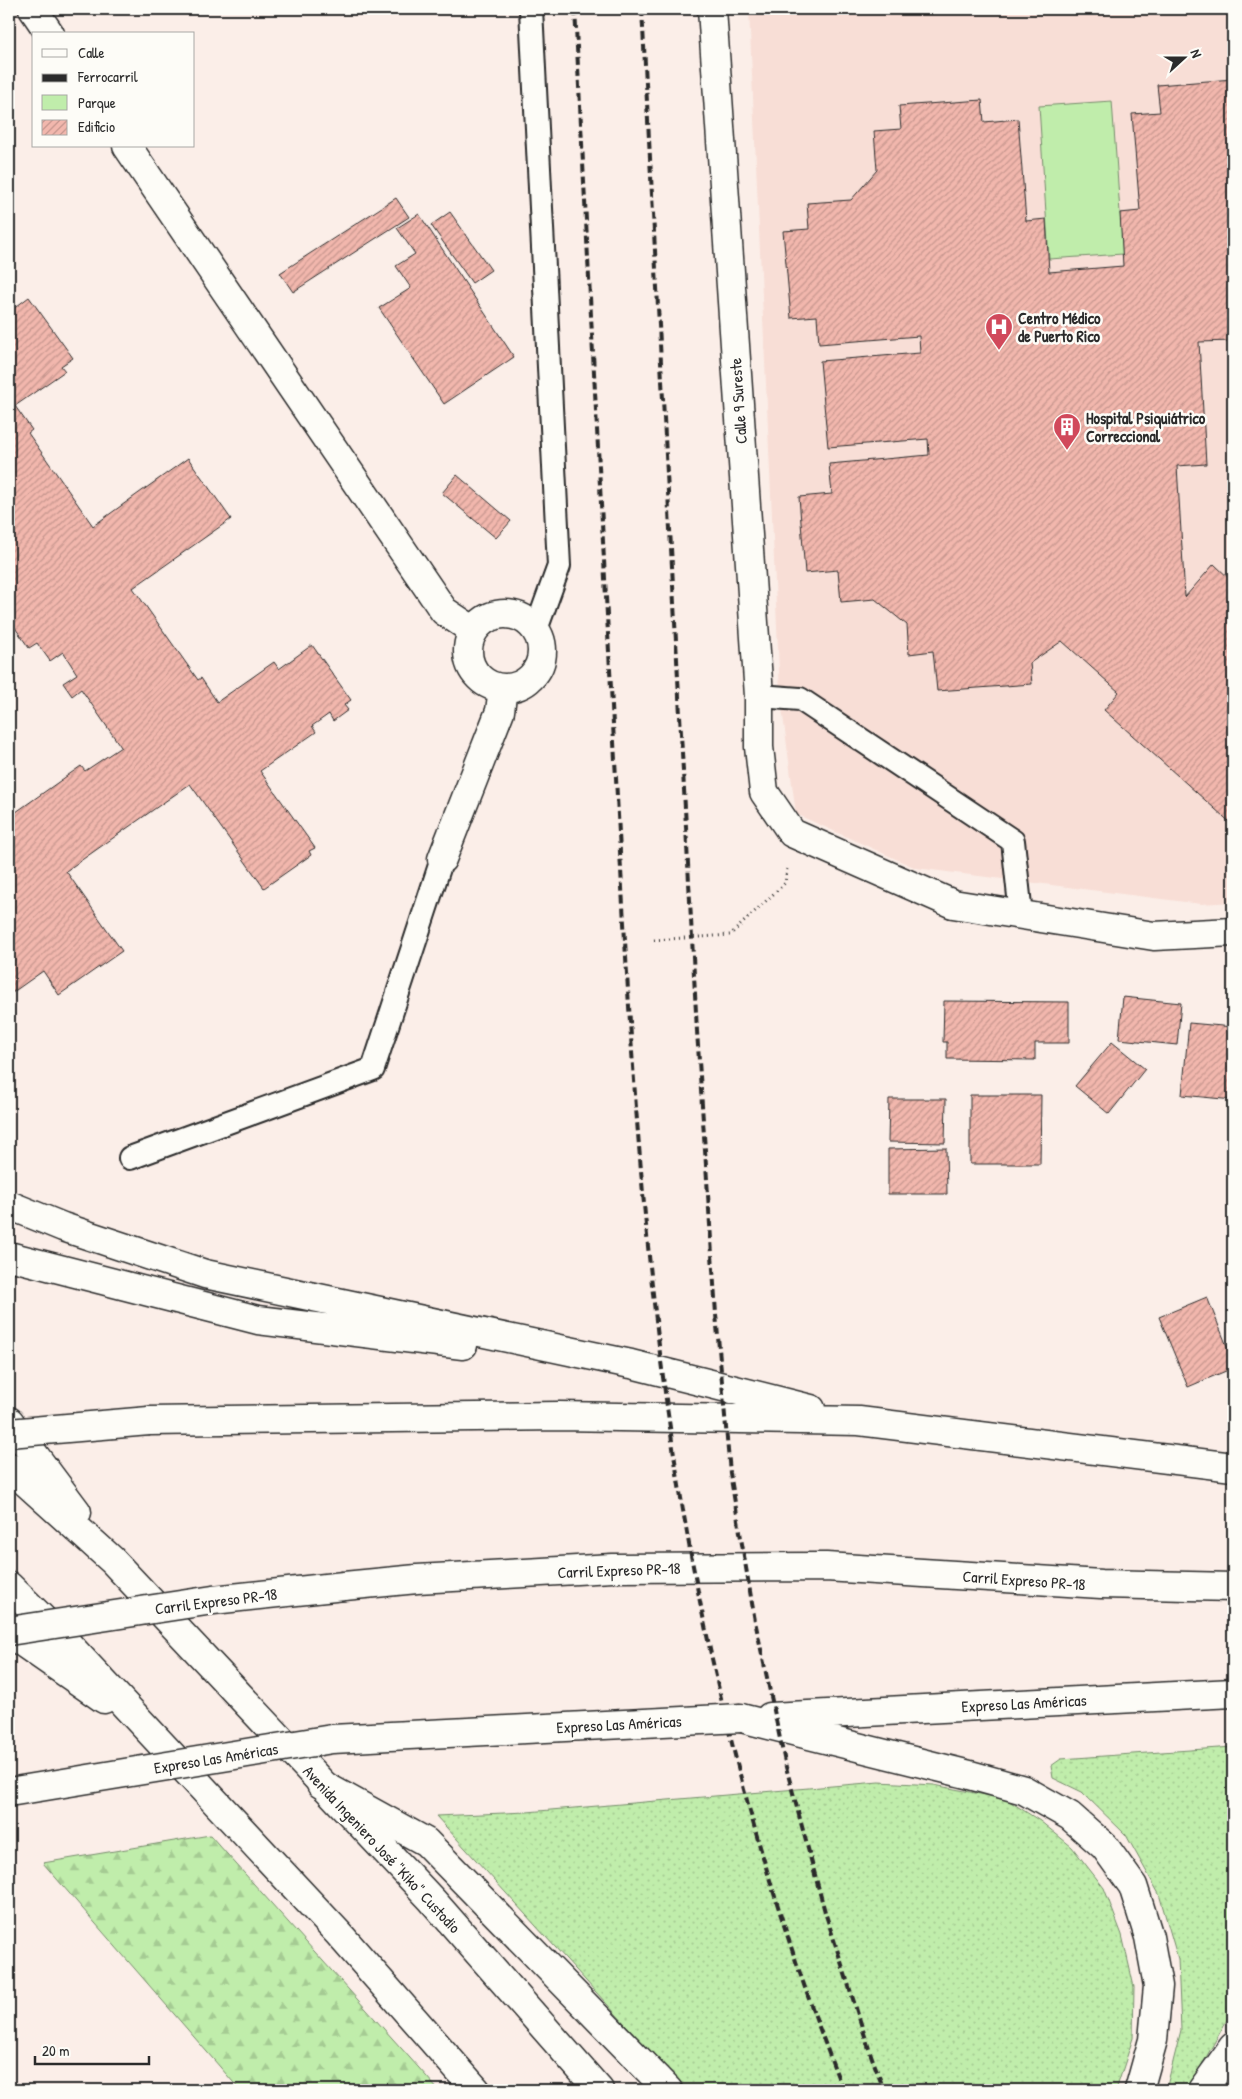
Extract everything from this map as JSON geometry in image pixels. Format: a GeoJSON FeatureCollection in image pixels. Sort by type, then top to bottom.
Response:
{"type":"FeatureCollection","features":[{"type":"Feature","properties":{"kind":"main road"},"geometry":{"type":"LineString","coordinates":[[33,9],[49,32]]}},
{"type":"Feature","properties":{"kind":"main road","name":"Calle 9 Sureste"},"geometry":{"type":"LineString","coordinates":[[712,9],[759,696],[759,747],[764,792],[792,833]]}},
{"type":"Feature","properties":{"kind":"main road"},"geometry":{"type":"LineString","coordinates":[[128,148],[444,611],[474,631]]}},
{"type":"Feature","properties":{"kind":"main road"},"geometry":{"type":"LineString","coordinates":[[504,614],[518,616],[534,627],[543,650],[540,664],[533,677],[521,685],[503,688],[493,686],[480,679],[471,667],[468,653],[470,638],[478,626],[490,616],[504,614]]}},
{"type":"Feature","properties":{"kind":"main road"},"geometry":{"type":"LineString","coordinates":[[442,860],[500,711],[503,688]]}},
{"type":"Feature","properties":{"kind":"main road"},"geometry":{"type":"LineString","coordinates":[[792,833],[953,904],[1154,936],[1233,932]]}},
{"type":"Feature","properties":{"kind":"main road"},"geometry":{"type":"LineString","coordinates":[[9,1205],[63,1227],[205,1274],[631,1364],[859,1421]]}},
{"type":"Feature","properties":{"kind":"main road"},"geometry":{"type":"LineString","coordinates":[[9,1256],[258,1320],[631,1364]]}},
{"type":"Feature","properties":{"kind":"main road"},"geometry":{"type":"LineString","coordinates":[[9,1433],[149,1421],[559,1416],[859,1421],[1233,1467]]}},
{"type":"Feature","properties":{"kind":"main road"},"geometry":{"type":"LineString","coordinates":[[9,1421],[112,1560]]}},
{"type":"Feature","properties":{"kind":"main road","name":"Avenida Ingeniero José \"Kiko\" Custodio"},"geometry":{"type":"LineString","coordinates":[[9,1467],[112,1560],[438,1907],[599,2090]]}},
{"type":"Feature","properties":{"kind":"main road","name":"Carril Expreso PR-18"},"geometry":{"type":"LineString","coordinates":[[9,1632],[213,1600],[344,1586],[416,1579],[612,1568],[826,1567],[1101,1584],[1233,1586]]}},
{"type":"Feature","properties":{"kind":"main road"},"geometry":{"type":"LineString","coordinates":[[9,1586],[64,1640],[339,1934],[476,2090]]}},
{"type":"Feature","properties":{"kind":"main road"},"geometry":{"type":"LineString","coordinates":[[9,1632],[148,1729]]}},
{"type":"Feature","properties":{"kind":"main road","name":"Expreso Las Américas"},"geometry":{"type":"LineString","coordinates":[[9,1792],[332,1739],[1233,1693]]}},
{"type":"Feature","properties":{"kind":"main road"},"geometry":{"type":"LineString","coordinates":[[741,1718],[1024,1790],[1070,1816],[1105,1847],[1133,1886],[1149,1937],[1158,1986],[1154,2040],[1140,2090]]}},
{"type":"Feature","properties":{"kind":"main road"},"geometry":{"type":"LineString","coordinates":[[321,1784],[426,1842],[668,2090]]}},
{"type":"Feature","properties":{"kind":"main road"},"geometry":{"type":"LineString","coordinates":[[1202,2090],[1233,2047]]}},
{"type":"Feature","properties":{"kind":"lane"},"geometry":{"type":"LineString","coordinates":[[530,9],[559,566],[538,624],[534,627]]}},
{"type":"Feature","properties":{"kind":"lane"},"geometry":{"type":"LineString","coordinates":[[759,696],[800,699],[1014,841],[1020,915]]}},
{"type":"Feature","properties":{"kind":"lane"},"geometry":{"type":"LineString","coordinates":[[130,1158],[373,1069],[442,860]]}},
{"type":"Feature","properties":{"kind":"path"},"geometry":{"type":"LineString","coordinates":[[654,940],[730,935],[785,882],[792,833]]}},
{"type":"Feature","properties":{"kind":"shaded area","name":"Centro Médico de Puerto Rico"},"geometry":{"type":"Polygon","coordinates":[[[749,9],[1233,9],[1233,902],[1201,904],[916,868],[796,814],[780,693],[749,9]]]}},
{"type":"Feature","properties":{"kind":"green space"},"geometry":{"type":"Polygon","coordinates":[[[1112,101],[1123,254],[1049,259],[1039,106],[1112,101]]]}},
{"type":"Feature","properties":{"kind":"green space"},"geometry":{"type":"Polygon","coordinates":[[[1233,1747],[1233,2009],[1188,2090],[1166,2090],[1181,2030],[1178,1959],[1159,1894],[1126,1835],[1082,1792],[1053,1778],[1051,1766],[1061,1759],[1233,1747]]]}},
{"type":"Feature","properties":{"kind":"green space"},"geometry":{"type":"Polygon","coordinates":[[[879,1782],[934,1785],[1006,1799],[1040,1821],[1072,1847],[1104,1888],[1122,1935],[1134,1987],[1133,2038],[1116,2090],[685,2090],[436,1816],[527,1812],[879,1782]]]}},
{"type":"Feature","properties":{"kind":"green space"},"geometry":{"type":"Polygon","coordinates":[[[210,1835],[438,2090],[240,2090],[43,1863],[210,1835]]]}},
{"type":"Feature","properties":{"kind":"building","name":"Hospital Psiquiátrico Correccional"},"geometry":{"type":"Polygon","coordinates":[[[1233,79],[1233,341],[1199,342],[1206,464],[1177,466],[1185,597],[1214,564],[1233,582],[1233,825],[1104,710],[1119,692],[1062,641],[1030,663],[1032,684],[937,691],[933,651],[909,654],[907,625],[875,599],[841,602],[838,570],[805,573],[799,497],[832,494],[829,464],[929,455],[928,439],[828,447],[820,361],[920,353],[919,336],[819,344],[817,316],[791,318],[783,231],[809,229],[807,203],[851,200],[877,170],[874,131],[901,129],[899,106],[982,100],[984,122],[1018,119],[1026,221],[1046,219],[1049,272],[1123,266],[1120,213],[1140,211],[1132,114],[1160,112],[1157,85],[1233,79]]]}},
{"type":"Feature","properties":{"kind":"building"},"geometry":{"type":"Polygon","coordinates":[[[396,198],[409,217],[293,292],[280,273],[396,198]]]}},
{"type":"Feature","properties":{"kind":"building"},"geometry":{"type":"Polygon","coordinates":[[[450,212],[491,270],[472,283],[431,225],[450,212]]]}},
{"type":"Feature","properties":{"kind":"building"},"geometry":{"type":"Polygon","coordinates":[[[419,214],[514,357],[444,404],[379,308],[411,288],[396,266],[415,254],[397,228],[419,214]]]}},
{"type":"Feature","properties":{"kind":"building"},"geometry":{"type":"Polygon","coordinates":[[[29,297],[73,358],[61,366],[65,371],[15,406],[32,430],[28,433],[93,526],[188,458],[231,519],[133,588],[198,680],[201,678],[217,702],[274,662],[279,669],[312,645],[351,700],[344,705],[348,710],[333,721],[329,714],[312,726],[316,732],[260,771],[315,848],[309,851],[311,855],[264,888],[190,784],[66,871],[122,951],[59,995],[43,971],[9,995],[9,817],[81,766],[85,771],[121,747],[81,689],[72,696],[63,683],[77,674],[63,652],[50,661],[37,643],[29,648],[9,619],[9,312],[29,297]]]}},
{"type":"Feature","properties":{"kind":"building"},"geometry":{"type":"Polygon","coordinates":[[[457,475],[511,521],[496,538],[442,493],[457,475]]]}},
{"type":"Feature","properties":{"kind":"building"},"geometry":{"type":"Polygon","coordinates":[[[1123,997],[1181,1003],[1177,1045],[1119,1039],[1123,997]]]}},
{"type":"Feature","properties":{"kind":"building"},"geometry":{"type":"Polygon","coordinates":[[[944,1001],[1069,1002],[1069,1043],[1035,1043],[1035,1060],[947,1059],[947,1042],[943,1042],[944,1001]]]}},
{"type":"Feature","properties":{"kind":"building"},"geometry":{"type":"Polygon","coordinates":[[[1189,1023],[1233,1027],[1233,1100],[1182,1095],[1189,1023]]]}},
{"type":"Feature","properties":{"kind":"building"},"geometry":{"type":"Polygon","coordinates":[[[1112,1042],[1145,1069],[1109,1114],[1075,1086],[1112,1042]]]}},
{"type":"Feature","properties":{"kind":"building"},"geometry":{"type":"Polygon","coordinates":[[[970,1095],[1041,1095],[1040,1164],[970,1164],[970,1095]]]}},
{"type":"Feature","properties":{"kind":"building"},"geometry":{"type":"Polygon","coordinates":[[[889,1099],[946,1099],[945,1143],[888,1142],[889,1099]]]}},
{"type":"Feature","properties":{"kind":"building"},"geometry":{"type":"Polygon","coordinates":[[[946,1148],[947,1194],[888,1194],[888,1149],[946,1148]]]}},
{"type":"Feature","properties":{"kind":"building"},"geometry":{"type":"Polygon","coordinates":[[[1207,1297],[1233,1361],[1233,1368],[1188,1387],[1159,1317],[1207,1297]]]}},
{"type":"Feature","properties":{"kind":"railway"},"geometry":{"type":"LineString","coordinates":[[575,9],[630,1026],[644,1203],[663,1379],[689,1546],[705,1626],[742,1783],[788,1938],[814,2015],[843,2090]]}},
{"type":"Feature","properties":{"kind":"railway"},"geometry":{"type":"LineString","coordinates":[[642,9],[697,1031],[716,1314],[730,1473],[755,1621],[786,1767],[825,1912],[884,2090]]}},
{"type":"Feature","properties":{"kind":"place","name":"Centro Médico de Puerto Rico"},"geometry":{"type":"Point","coordinates":[999,351]}},
{"type":"Feature","properties":{"kind":"place","name":"Hospital Psiquiátrico Correccional"},"geometry":{"type":"Point","coordinates":[1067,451]}}]}
